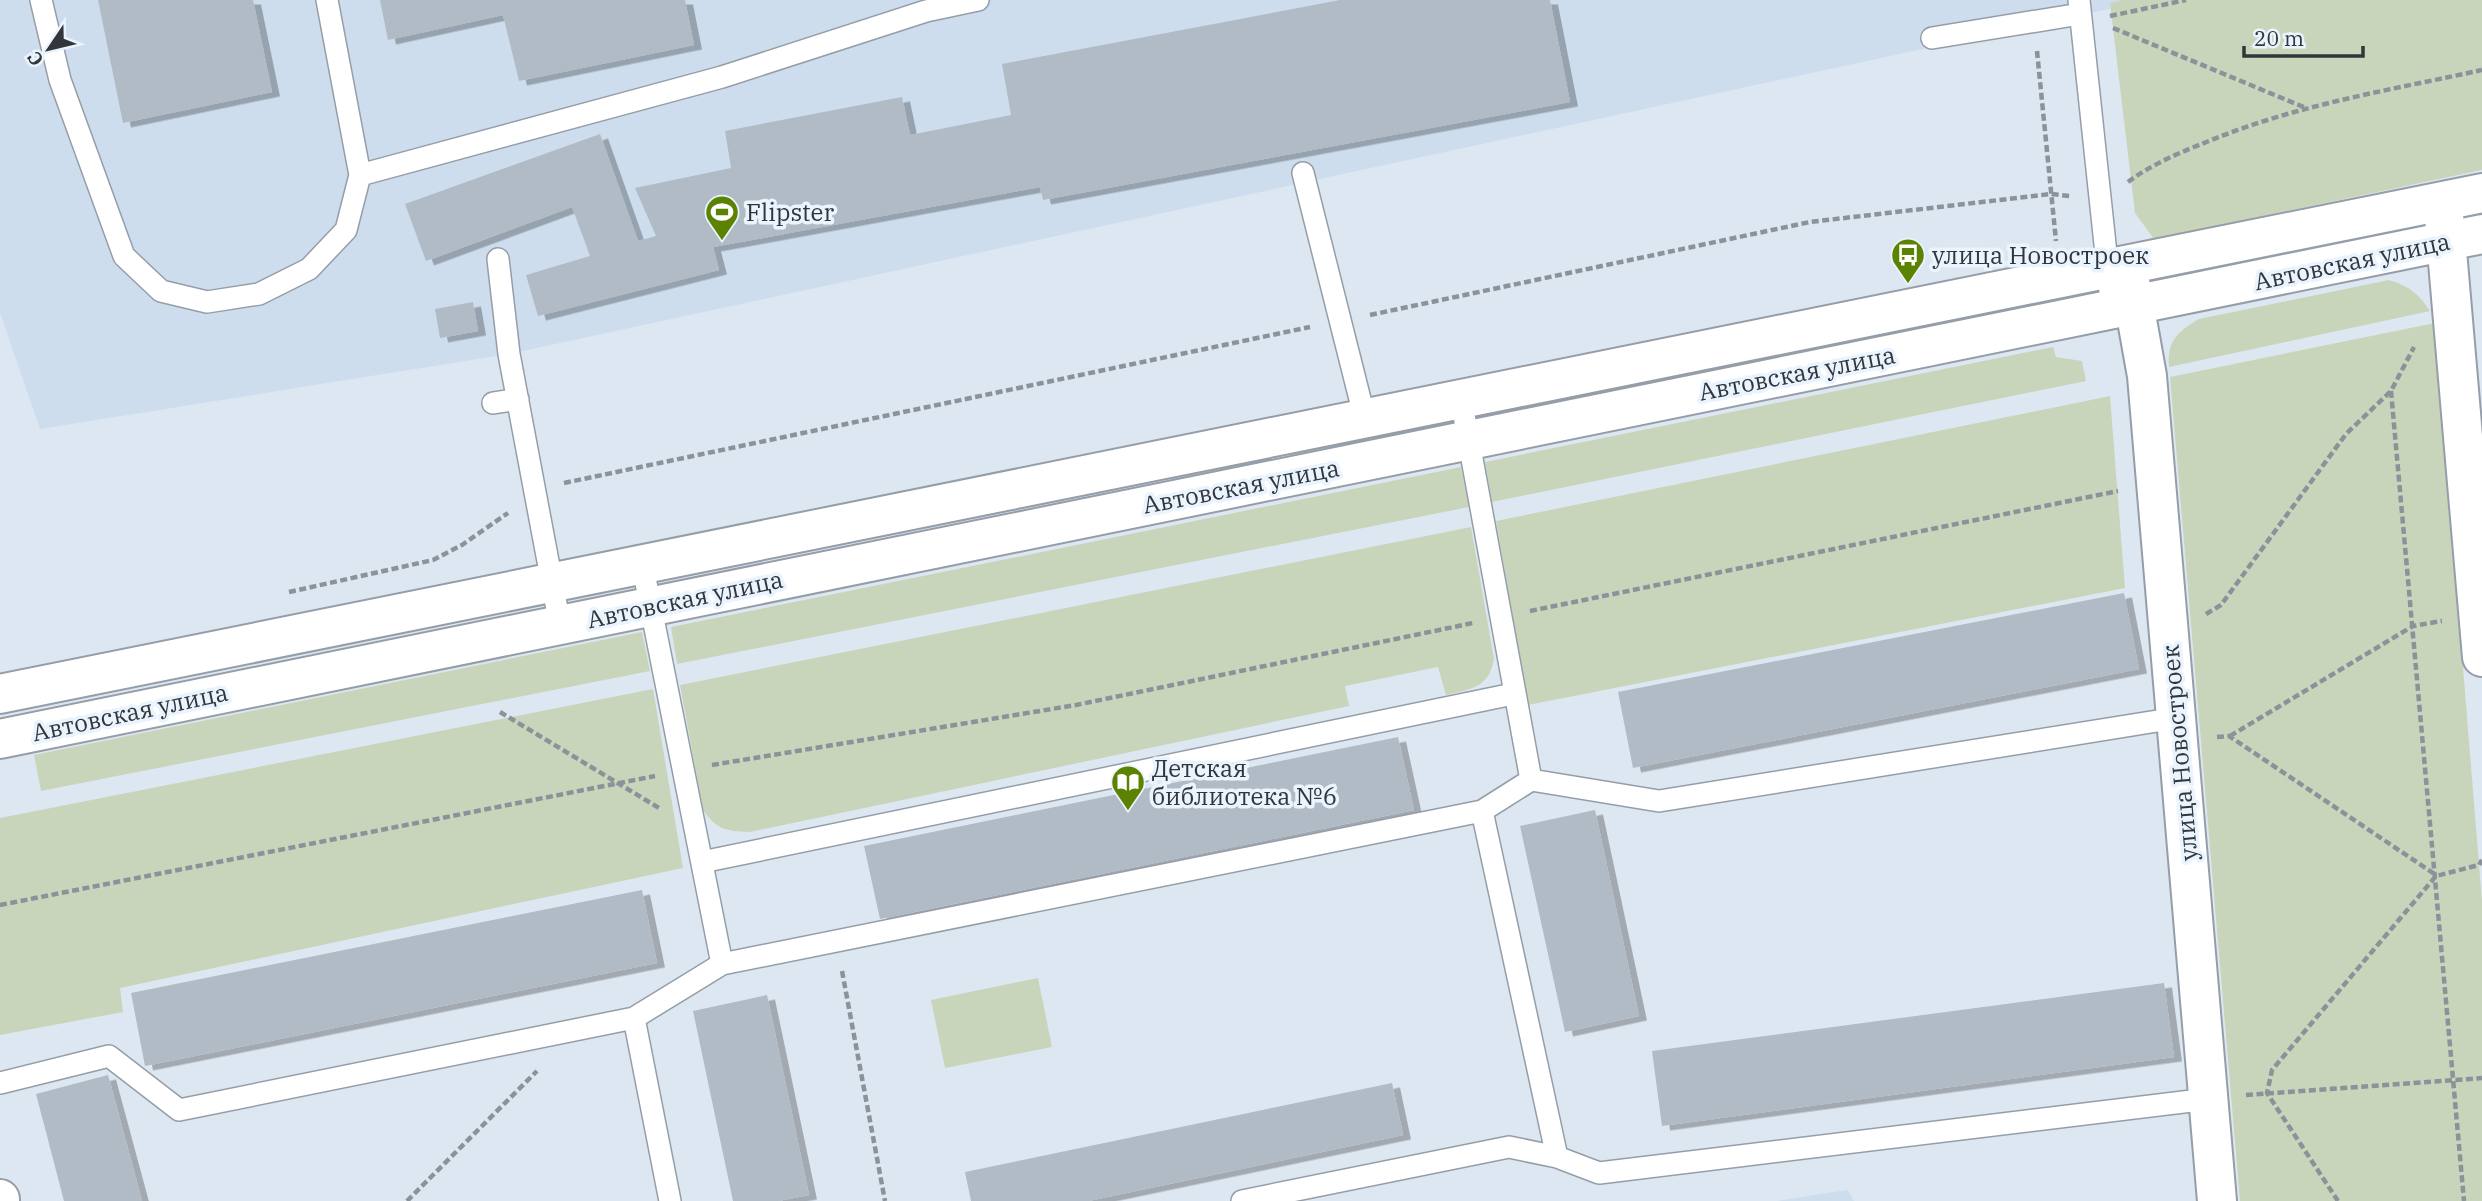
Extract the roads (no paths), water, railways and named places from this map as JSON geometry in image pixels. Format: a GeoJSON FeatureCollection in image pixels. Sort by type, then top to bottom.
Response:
{"type":"FeatureCollection","features":[{"type":"Feature","properties":{"kind":"street","name":"Автовская улица"},"geometry":{"type":"LineString","coordinates":[[0,694],[2482,193]]}},
{"type":"Feature","properties":{"kind":"street"},"geometry":{"type":"LineString","coordinates":[[2442,201],[2464,238],[2482,657]]}},
{"type":"Feature","properties":{"kind":"street","name":"Автовская улица"},"geometry":{"type":"LineString","coordinates":[[0,739],[2464,238]]}},
{"type":"Feature","properties":{"kind":"street","name":"улица Новостроек"},"geometry":{"type":"LineString","coordinates":[[2118,267],[2123,307],[2147,376],[2176,718],[2222,1098],[2217,1201]]}},
{"type":"Feature","properties":{"kind":"lane"},"geometry":{"type":"LineString","coordinates":[[41,0],[60,80],[124,256],[161,291],[207,302],[259,294],[309,269],[346,230],[360,176],[327,0]]}},
{"type":"Feature","properties":{"kind":"lane"},"geometry":{"type":"LineString","coordinates":[[360,176],[722,77],[924,5],[978,0]]}},
{"type":"Feature","properties":{"kind":"lane"},"geometry":{"type":"LineString","coordinates":[[1932,38],[2084,11],[2118,267]]}},
{"type":"Feature","properties":{"kind":"lane"},"geometry":{"type":"LineString","coordinates":[[1303,173],[1366,419]]}},
{"type":"Feature","properties":{"kind":"lane"},"geometry":{"type":"LineString","coordinates":[[498,259],[509,354],[561,625]]}},
{"type":"Feature","properties":{"kind":"lane"},"geometry":{"type":"LineString","coordinates":[[493,403],[518,399]]}},
{"type":"Feature","properties":{"kind":"lane"},"geometry":{"type":"LineString","coordinates":[[1461,399],[1513,694],[1531,780]]}},
{"type":"Feature","properties":{"kind":"lane"},"geometry":{"type":"LineString","coordinates":[[642,564],[722,964]]}},
{"type":"Feature","properties":{"kind":"lane"},"geometry":{"type":"LineString","coordinates":[[702,862],[1513,694]]}},
{"type":"Feature","properties":{"kind":"lane"},"geometry":{"type":"LineString","coordinates":[[0,1083],[109,1056],[179,1110],[634,1018],[722,964],[1482,811],[1531,780],[1659,801],[2176,718]]}},
{"type":"Feature","properties":{"kind":"lane"},"geometry":{"type":"LineString","coordinates":[[1482,811],[1557,1157]]}},
{"type":"Feature","properties":{"kind":"lane"},"geometry":{"type":"LineString","coordinates":[[634,1018],[670,1201]]}},
{"type":"Feature","properties":{"kind":"lane"},"geometry":{"type":"LineString","coordinates":[[1242,1201],[1289,1196],[1509,1147],[1557,1157],[1599,1173],[2222,1098]]}},
{"type":"Feature","properties":{"kind":"place","name":"Flipster"},"geometry":{"type":"Point","coordinates":[722,242]}},
{"type":"Feature","properties":{"kind":"place","name":"улица Новостроек"},"geometry":{"type":"Point","coordinates":[1908,285]}},
{"type":"Feature","properties":{"kind":"place","name":"Детская библиотека №6"},"geometry":{"type":"Point","coordinates":[1128,812]}}]}
